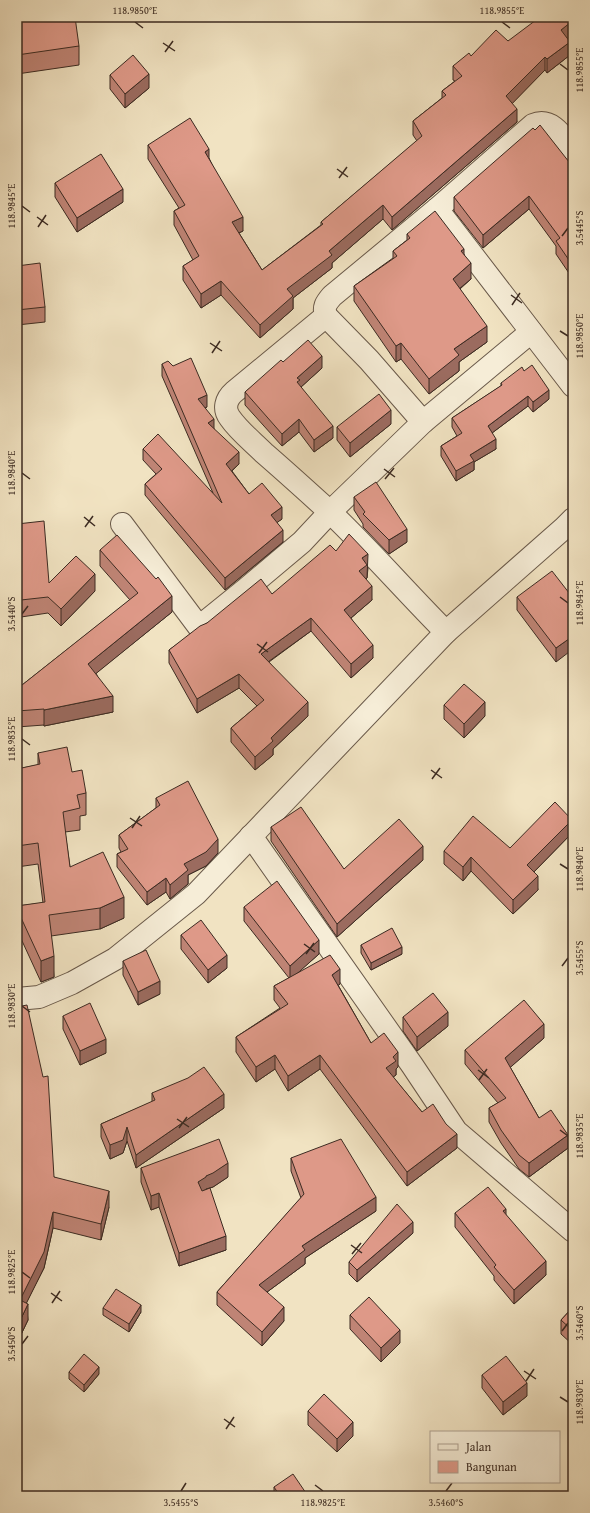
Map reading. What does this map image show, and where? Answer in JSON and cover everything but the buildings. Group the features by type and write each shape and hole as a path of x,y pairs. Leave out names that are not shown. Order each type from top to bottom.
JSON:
{"street":[{"path":"423,422 369,360 326,316 324,310 326,303 332,296 437,209 533,125 539,122 545,122 550,125 556,129 573,150"},
{"path":"437,209 573,386"},
{"path":"326,316 228,398 226,405 229,417 249,439 330,512 446,632"},
{"path":"122,524 199,627 302,542 330,512 423,422 531,332"},
{"path":"17,1000 39,997 72,983 115,959 196,894 446,632 570,530"},
{"path":"252,836 412,1065 456,1131 573,1232"}]}
